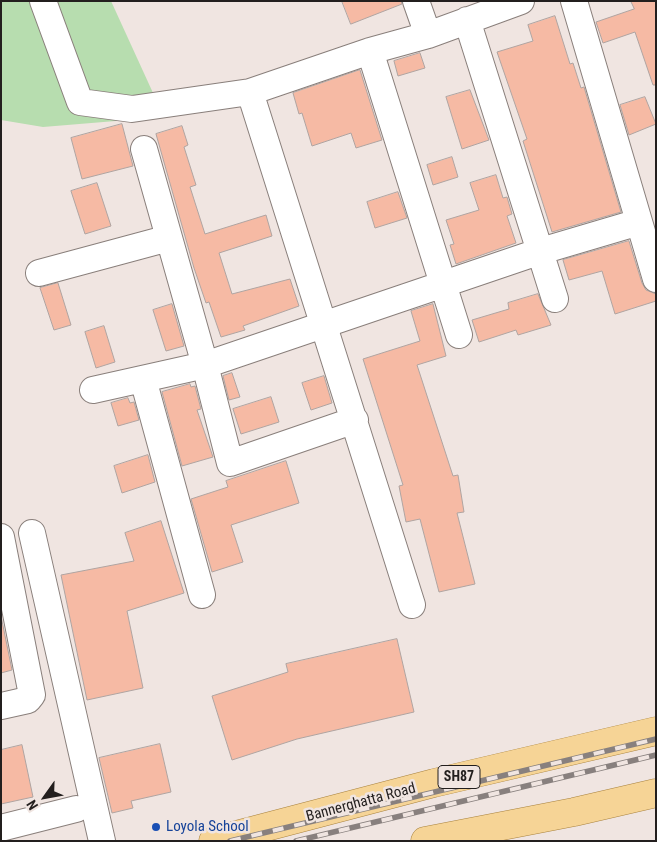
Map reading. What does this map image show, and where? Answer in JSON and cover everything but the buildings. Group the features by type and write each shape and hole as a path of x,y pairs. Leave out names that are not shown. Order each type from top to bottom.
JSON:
{"main road":[{"name":"Bannerghatta Road","path":"213,841 266,835 434,783 656,731"},
{"path":"424,841 574,812 656,793"}],"street":[{"path":"43,1 80,102 132,109 250,92 370,51 428,35 521,1"},
{"path":"416,1 428,35"},
{"path":"574,1 656,279"},
{"path":"467,20 555,299"},
{"path":"370,51 459,335"},
{"path":"250,92 326,325 412,605"},
{"path":"144,149 205,366 230,463 355,420"},
{"path":"93,390 205,366 444,284 639,222"},
{"path":"39,273 169,238"},
{"path":"143,379 202,595"},
{"path":"32,533 102,841"},
{"path":"1,538 32,695 28,700 1,706"},
{"path":"1,828 76,809"}],"green space":[{"path":"1,1 111,1 164,117 43,127 1,120"}],"railway":[{"path":"230,841 656,739"},
{"path":"296,841 656,755"}],"place":[{"name":"Loyola School","path":"156,827"}]}
